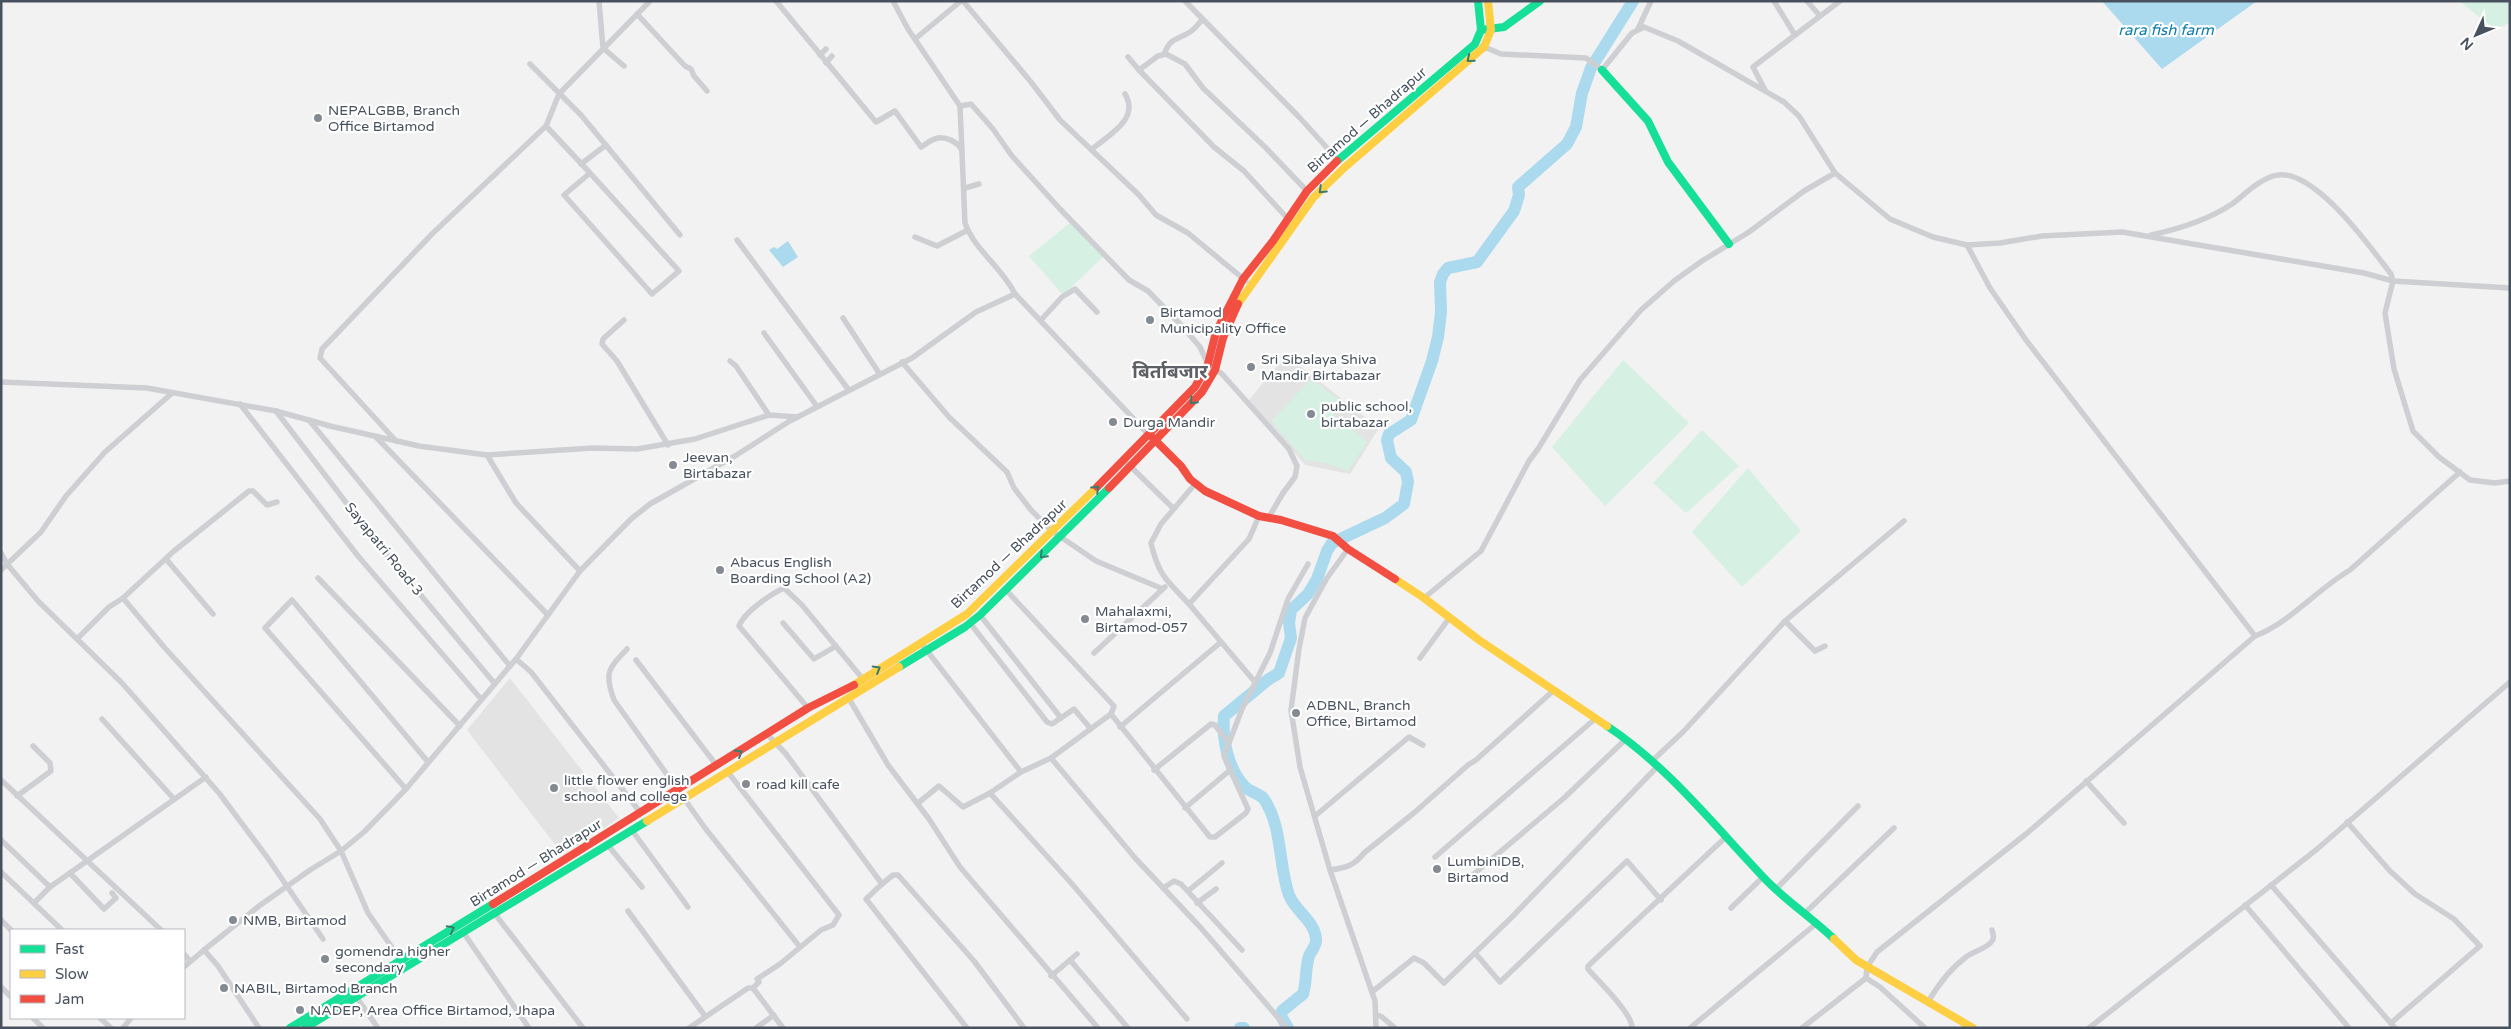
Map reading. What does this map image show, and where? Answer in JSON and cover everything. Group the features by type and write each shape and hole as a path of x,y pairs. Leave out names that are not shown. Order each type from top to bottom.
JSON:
{"main road":[{"name":"Birtamod — Bhadrapur","path":"305,1028 773,743 928,651 980,615 1060,537 1127,463 1149,434 1195,387 1208,364 1216,332 1228,305 1243,279 1307,191 1331,166 1475,44 1481,30 1478,1"},
{"name":"Birtamod — Bhadrapur","path":"290,1028 677,789 768,735 808,708 844,691 967,614 1052,531 1127,463 1156,441 1202,392 1215,370 1231,320 1250,285 1313,198 1338,173 1484,47 1491,30 1488,1"},
{"path":"1481,30 1504,27 1540,1"},
{"path":"1600,69 1648,121 1668,162 1729,244"},
{"path":"1331,166 1338,173"},
{"path":"1149,434 1195,484 1238,508 1259,516 1333,536 1348,549 1424,598 1553,691 1626,739 1655,764 1727,836 1763,877 1867,967 1973,1028"},
{"path":"584,848 588,856"}],"street":[{"path":"599,1 603,48 624,66"},
{"path":"396,441 320,358 322,349 433,233 546,126 559,94 650,1"},
{"path":"776,1 876,122 895,111 921,147 936,138 946,138 958,144 963,153"},
{"path":"893,1 915,39 960,106 965,223 971,239 998,268 1015,294 1149,434"},
{"path":"915,39 962,1 1031,82 1060,120 1139,194 1156,215 1188,233 1250,285"},
{"path":"1185,1 1338,160"},
{"path":"1475,44 1501,54 1586,58 1600,69 1638,28 1652,1"},
{"path":"1774,1 1795,35"},
{"path":"1807,1 1820,16"},
{"path":"1766,91 1753,67 1840,1"},
{"path":"638,14 685,66 691,69 694,76 707,91"},
{"path":"1164,54 1169,43 1177,36 1191,32 1202,20"},
{"path":"1638,28 1644,26 1678,41 1784,102 1799,116 1835,173 1890,220 1933,237 1967,245 2060,235 2122,232 2364,273 2393,281 2510,288"},
{"path":"820,55 826,49"},
{"path":"1138,70 1164,54 1185,64 1203,88 1267,149 1307,191"},
{"path":"826,63 832,56"},
{"path":"1128,57 1138,70 1214,147 1244,171 1294,225"},
{"path":"530,64 581,115 680,235"},
{"path":"1092,149 1128,116 1131,108 1125,94"},
{"path":"960,106 970,104 993,129 1012,156 1074,224 1129,280 1148,290 1200,347 1208,364 1266,422 1295,458 1297,466 1295,476 1283,492 1270,518"},
{"path":"546,126 590,173 679,271 652,294 564,195 590,173"},
{"path":"581,164 606,145"},
{"path":"1424,598 1480,550 1529,461 1580,380 1641,310 1659,293 1749,232 1804,191 1835,173"},
{"path":"2148,236 2183,228 2230,205 2271,176 2284,173 2298,177 2341,210 2391,274 2393,281 2385,313 2394,369 2413,431 2439,458 2470,480 2494,483 2510,481"},
{"path":"964,188 979,184"},
{"path":"915,237 937,246 968,230"},
{"path":"737,240 848,389"},
{"path":"1967,245 1990,288 2026,340 2256,636"},
{"path":"1041,320 1062,297 1075,288 1097,312"},
{"path":"185,966 287,886 341,851 364,832 406,789 516,659 580,571 631,519 650,504 735,456 816,406 912,358 976,312 1015,294"},
{"path":"843,318 880,373"},
{"path":"624,320 603,339 602,344 617,361 668,445"},
{"path":"764,333 816,406"},
{"path":"730,361 736,366 769,415"},
{"path":"902,362 949,417 1007,472 1014,488 1031,510 1052,531 1096,561 1163,589"},
{"path":"1,382 147,388 171,394 276,411 396,441 487,455 593,448 637,450 715,434 769,415 797,417"},
{"path":"1,570 40,532 66,496 105,452 171,394"},
{"path":"240,404 358,556 481,699"},
{"name":"Sayapatri Road-3","path":"276,411 374,539 495,684"},
{"path":"309,419 510,666"},
{"path":"376,437 548,615"},
{"path":"487,455 516,503 580,571"},
{"path":"1127,463 1173,508"},
{"path":"1802,1028 1866,978 1867,967 1877,952 2026,834 2256,636 2275,628 2330,581 2350,570 2460,472"},
{"path":"1195,484 1161,524 1151,543 1158,569 1169,584 1190,604 1256,682"},
{"path":"76,639 109,607 123,598 166,559 249,491 253,491 267,504 277,502"},
{"path":"1190,604 1249,539 1259,516"},
{"path":"1372,992 1414,958 1424,963 1444,983 1598,829 1683,732 1785,621 1904,521"},
{"path":"1348,549 1327,578 1305,618 1298,648 1291,710 1300,767 1330,870 1372,992 1377,1015 1376,1028"},
{"path":"1,553 7,564 38,601 132,694 206,777 242,822 323,939"},
{"path":"166,559 213,614"},
{"path":"1111,714 1154,770 1212,838 1246,813 1247,805 1229,771 1224,756 1228,742 1270,653 1288,599 1308,564"},
{"path":"318,578 460,726"},
{"path":"1094,653 1169,584"},
{"path":"808,708 739,626 740,622 761,602 784,588 802,604 862,678"},
{"path":"918,803 939,786 963,807 990,793 1021,772 1051,758 1111,714 1114,706 1006,590"},
{"path":"123,598 164,647 301,795 320,819 341,851 368,913 400,960"},
{"path":"406,789 265,628 292,600 428,762"},
{"path":"980,615 1061,718"},
{"path":"1420,658 1450,618"},
{"path":"1785,621 1815,651 1825,646"},
{"path":"970,622 1047,722 1052,724 1074,709 1091,729"},
{"path":"783,623 814,658 836,646"},
{"path":"921,642 1021,772"},
{"path":"1120,727 1222,642"},
{"path":"627,649 613,664 607,680 614,700 683,798 800,947"},
{"path":"516,659 531,672 640,812"},
{"path":"636,660 717,766"},
{"path":"2089,1028 2347,822 2510,682"},
{"path":"844,691 888,765 918,803 960,867 1051,976 1098,1028"},
{"path":"1330,870 1350,866 1357,861 1364,853 1416,812 1476,760 1553,691"},
{"path":"102,718 174,799"},
{"path":"1435,857 1596,718"},
{"path":"1154,770 1211,724 1215,725 1228,742"},
{"path":"768,735 773,743 786,754 882,884"},
{"path":"1314,816 1409,737 1423,745"},
{"path":"1468,879 1564,798 1626,739"},
{"path":"17,796 51,771 50,763 33,746"},
{"path":"1051,758 1162,888 1201,928 1287,1028"},
{"path":"689,1028 748,988 753,988 759,982 757,979 767,974 821,930 833,925 839,915 727,771"},
{"path":"1185,808 1229,771"},
{"path":"34,903 50,887 206,777"},
{"path":"1,780 160,929"},
{"path":"2086,781 2124,823"},
{"path":"990,793 1072,884 1186,1019"},
{"path":"1776,889 1858,806"},
{"path":"2270,885 2393,1025 2480,946 2454,919 2415,894 2390,871 2347,822"},
{"path":"1805,914 1894,828"},
{"path":"632,829 688,907"},
{"path":"1632,1028 1632,1023 1625,1012 1587,967 1661,900 1727,836"},
{"path":"1,840 50,887"},
{"path":"607,844 642,887"},
{"path":"1475,953 1500,982 1627,861 1661,900"},
{"path":"1188,891 1222,863"},
{"path":"1,872 61,929"},
{"path":"70,874 104,909 116,898 112,893"},
{"path":"967,1028 866,899 893,875 898,875 974,961 1024,1028"},
{"path":"1731,908 1763,877"},
{"path":"1162,888 1174,881 1181,884 1242,950"},
{"path":"1198,903 1216,889"},
{"path":"2245,905 2349,1028"},
{"path":"628,911 705,1016"},
{"path":"495,914 583,1028"},
{"path":"1,920 11,929"},
{"path":"1690,1028 1817,923"},
{"path":"1928,1002 1937,987 1959,963 1976,950 1991,943 1994,938 1992,930"},
{"path":"463,932 529,1028"},
{"path":"204,950 218,966 259,1028"},
{"path":"1051,976 1077,954"},
{"path":"185,955 190,961"},
{"path":"1070,960 1128,1028"},
{"path":"1866,978 1898,1002 1925,1028"},
{"path":"1,987 10,996"},
{"path":"753,988 782,1028"},
{"path":"351,990 378,1028"},
{"path":"1377,1015 1395,1028"},
{"path":"756,1028 774,1016"},
{"path":"34,1019 43,1028"},
{"path":"101,1019 111,1028"}],"shaded area":[{"name":"public school, birtabazar","path":"1286,355 1379,428 1350,474 1305,465 1249,400"},
{"name":"little flower english school and college","path":"510,678 619,818 563,855 467,730"}],"green space":[{"path":"2459,1 2510,1 2510,22 2496,30"},
{"path":"1071,222 1104,256 1063,295 1029,256"},
{"path":"1623,360 1689,423 1605,506 1552,447"},
{"path":"1311,379 1341,401 1331,412 1367,442 1348,471 1326,463 1305,460 1271,421"},
{"path":"1702,430 1739,466 1686,513 1653,483"},
{"path":"1748,468 1801,531 1742,587 1692,532"}],"water":[{"name":"rara fish farm","path":"2102,1 2257,1 2162,69"},
{"path":"788,241 798,257 783,267 769,250 774,247 777,249"}],"waterway":[{"path":"1288,1028 1281,1016 1282,1011 1303,994 1309,956 1316,941 1315,933 1309,921 1289,895 1277,834 1270,810 1262,797 1249,790 1239,780 1230,763 1225,744 1224,716 1279,673 1291,638 1289,623 1291,610 1308,594 1317,579 1327,551 1332,543 1385,518 1404,504 1408,482 1406,472 1391,458 1387,440 1389,434 1411,420 1432,361 1438,337 1441,312 1440,282 1443,274 1448,268 1477,262 1514,211 1519,195 1518,187 1567,144 1576,127 1582,93 1591,68 1633,1"}],"traffic: fast":[{"path":"1337,161 1475,44 1481,30 1478,1"},
{"path":"1481,30 1504,27 1540,1"},
{"path":"1602,70 1648,121 1668,162 1729,244"},
{"path":"899,667 965,627 980,615 1109,488"},
{"path":"1607,726 1651,760 1692,800 1768,882 1834,939"},
{"path":"305,1028 647,821"},
{"path":"290,1028 493,904"}],"traffic: slow":[{"path":"1238,304 1313,198 1344,168 1484,47 1491,30 1488,1"},
{"path":"854,685 967,614 1097,487"},
{"path":"1395,579 1424,598 1479,640 1607,726"},
{"path":"647,821 899,667"},
{"path":"1834,939 1856,960 1973,1028"}],"traffic: jam":[{"path":"1097,487 1195,387 1208,364 1216,332 1243,279 1273,241 1307,191 1337,161"},
{"path":"1109,488 1202,392 1215,370 1223,338 1238,304"},
{"path":"1153,438 1181,466 1190,479 1205,491 1259,516 1281,520 1333,536 1348,549 1395,579"},
{"path":"493,904 808,708 854,685"}],"place":[{"name":"NEPALGBB, Branch Office Birtamod","path":"318,118"},
{"name":"Birtamod Municipality Office","path":"1150,320"},
{"name":"Sri Sibalaya Shiva Mandir Birtabazar","path":"1251,367"},
{"name":"public school, birtabazar","path":"1311,414"},
{"name":"Durga Mandir","path":"1113,422"},
{"name":"Jeevan, Birtabazar","path":"673,465"},
{"name":"Abacus English Boarding School (A2)","path":"720,570"},
{"name":"Mahalaxmi, Birtamod-057","path":"1085,619"},
{"name":"ADBNL, Branch Office, Birtamod","path":"1296,713"},
{"name":"road kill cafe","path":"746,784"},
{"name":"little flower english school and college","path":"554,788"},
{"name":"LumbiniDB, Birtamod","path":"1437,869"},
{"name":"NMB, Birtamod","path":"233,920"},
{"name":"gomendra higher secondary","path":"325,959"},
{"name":"NABIL, Birtamod Branch","path":"224,988"},
{"name":"NADEP, Area Office Birtamod, Jhapa","path":"300,1010"}],"district":[{"name":"बिर्ताबजार","path":"1170,372"}]}
